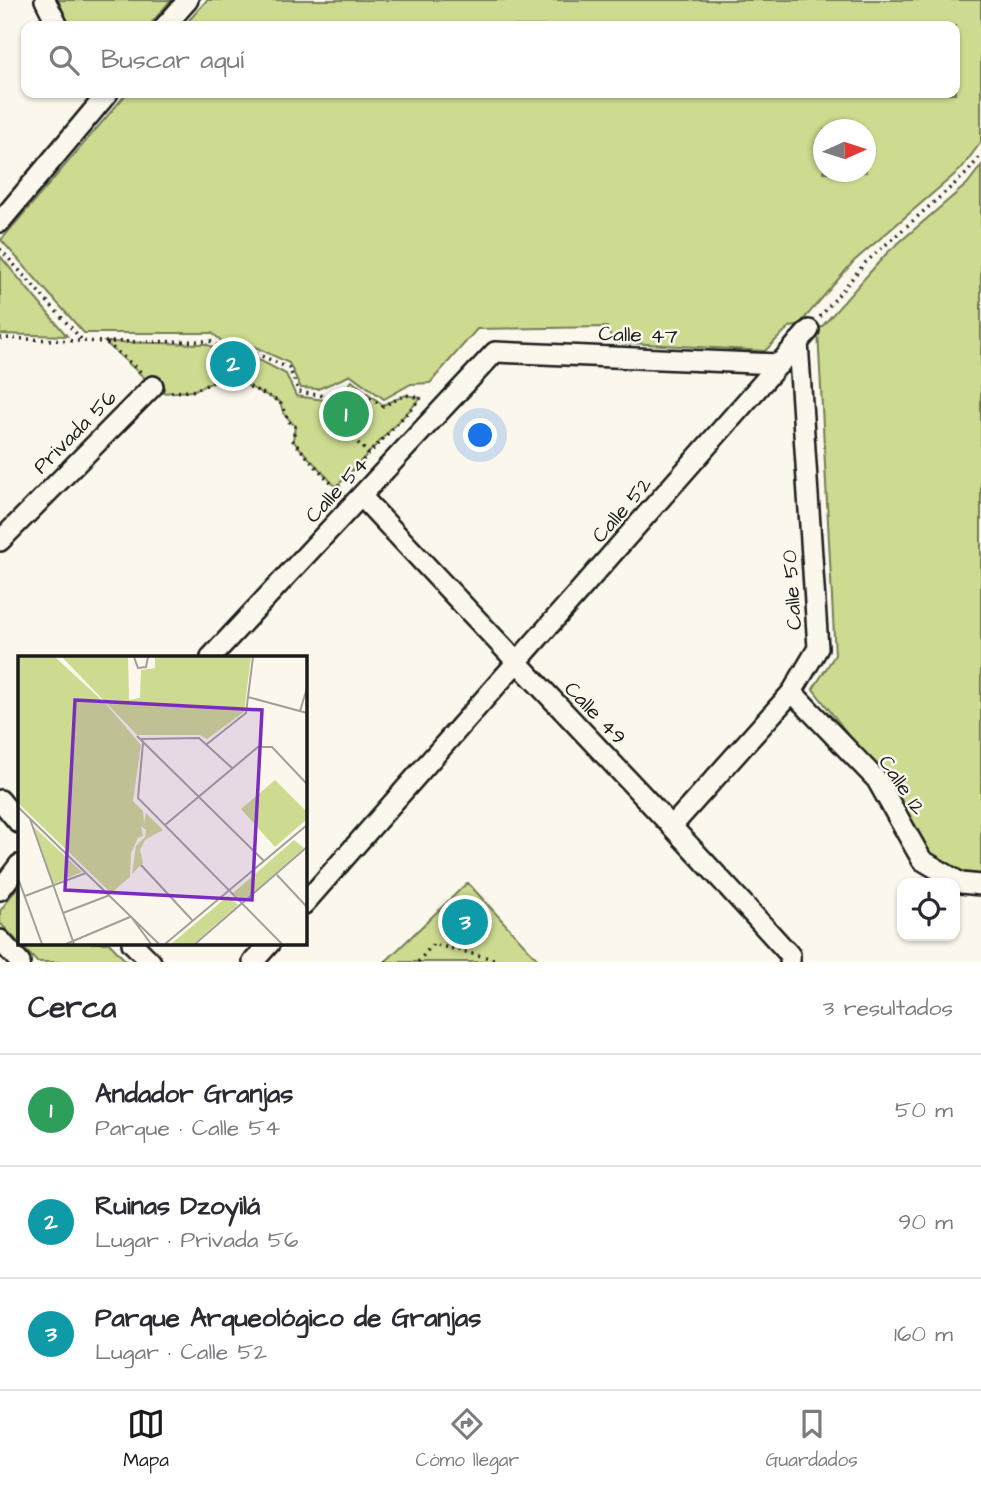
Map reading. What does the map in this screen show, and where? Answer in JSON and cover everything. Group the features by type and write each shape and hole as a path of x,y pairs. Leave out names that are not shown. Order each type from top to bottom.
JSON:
{"street":[{"path":"46,0 56,21"},
{"path":"170,21 188,0"},
{"path":"0,222 97,98"},
{"name":"Calle 52","path":"306,902 804,336"},
{"name":"Calle 50","path":"673,825 792,692 818,648 804,336"},
{"name":"Calle 47","path":"495,352 779,364"},
{"name":"Calle 54","path":"212,656 495,352"},
{"name":"Privada 56","path":"0,541 153,386"},
{"name":"Calle 49","path":"362,497 517,664 673,825 790,955 790,962"},
{"name":"Calle 12","path":"792,692 877,780 922,860 961,883 981,885"},
{"path":"0,800 18,822"},
{"path":"0,890 18,866"},
{"path":"0,940 20,962"},
{"path":"133,944 151,962"},
{"path":"253,962 269,944"}],"path":[{"path":"804,336 865,263 967,173 981,155"},
{"path":"0,249 83,342"},
{"path":"0,338 83,342 210,341 227,351 248,349 289,368 299,392 332,397 350,386 383,405 406,395 421,398 336,489 293,440 295,426 289,422 277,400 228,376 192,391 161,393 132,363 105,342"},
{"path":"348,433 369,454"},
{"path":"418,962 433,944 506,962"}],"green space":[{"path":"58,0 171,0 153,21 68,21"},
{"path":"207,0 981,0 981,142 961,169 854,261 798,326 789,327 765,351 613,342 607,327 477,329 430,383 411,384 384,399 351,375 318,389 301,388 289,363 249,344 229,347 212,333 84,333 1,240 123,98 960,98 960,21 188,21"},
{"path":"981,166 981,874 964,872 929,857 882,778 813,689 835,655 818,331 887,253 967,184"},
{"path":"0,256 67,336 0,334"},
{"path":"105,342 206,344 227,355 248,354 286,374 296,396 331,401 352,381 383,405 406,395 421,398 336,487 293,441 295,426 284,414 280,402 228,376 192,391 161,393"},
{"path":"467,883 540,962 385,962"},
{"path":"18,886 18,942 0,923 0,911"},
{"path":"20,944 110,944 127,962 37,962"}],"place":[{"name":"Ruinas Dzoyilá","path":"233,364"},
{"name":"Andador Granjas","path":"346,414"},
{"name":"Parque Arqueológico de Granjas","path":"465,922"}]}
